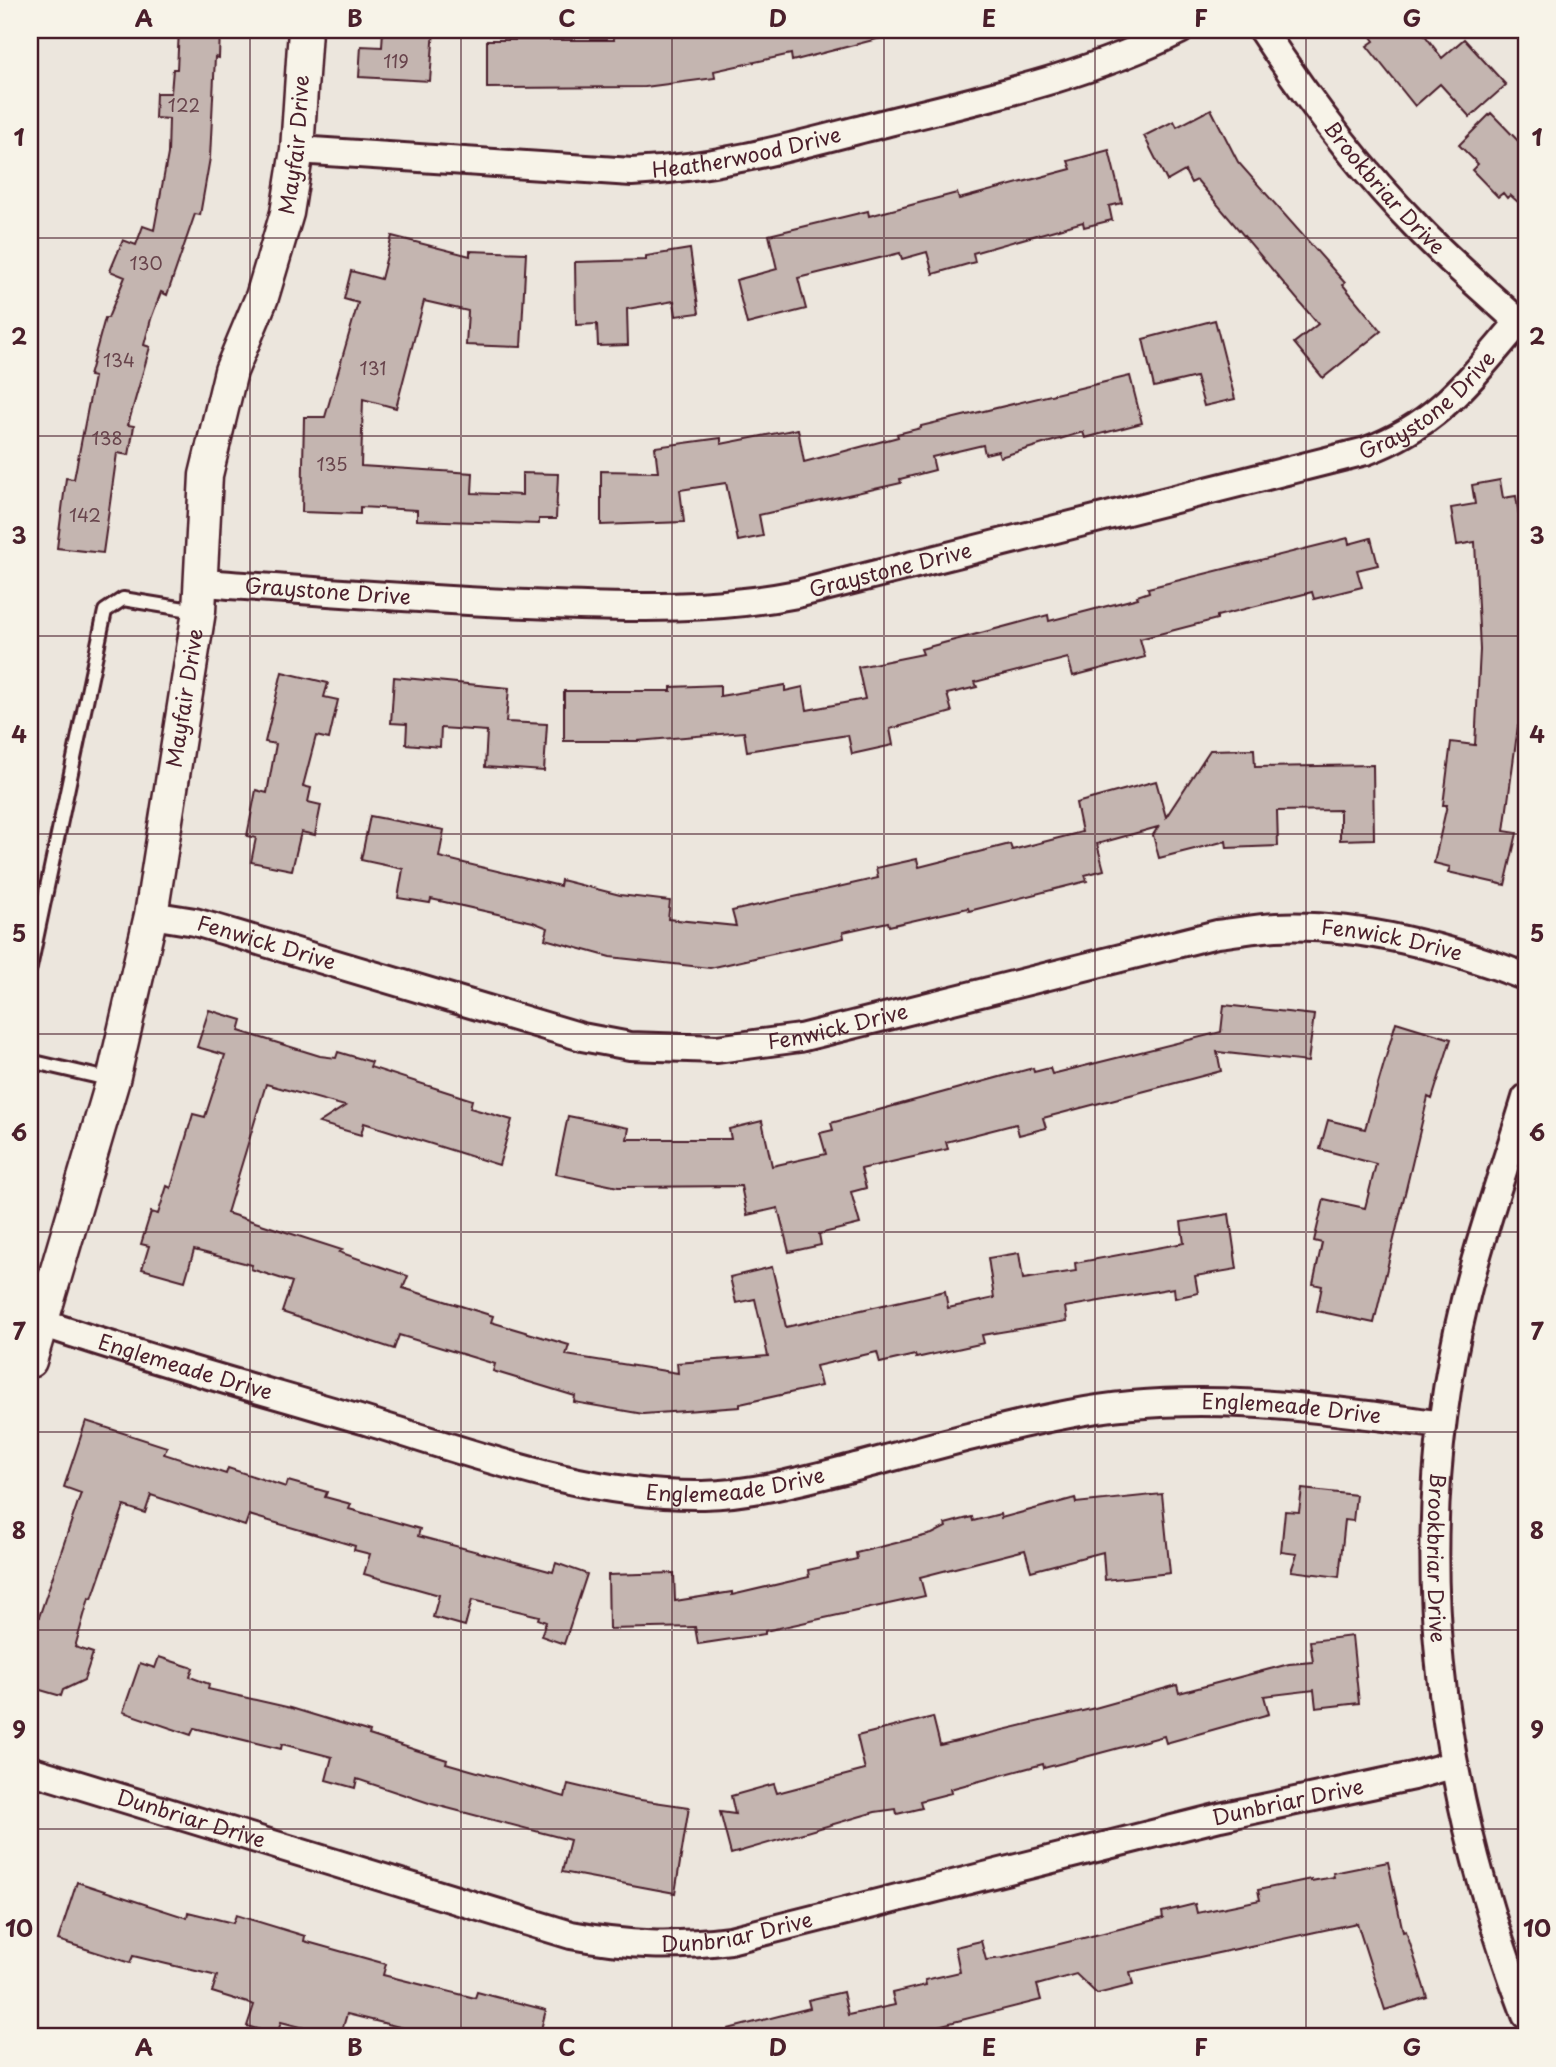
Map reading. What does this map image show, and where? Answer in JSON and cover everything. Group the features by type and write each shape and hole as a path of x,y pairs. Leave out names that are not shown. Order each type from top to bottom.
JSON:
{"street":[{"name":"Mayfair Drive","path":"30,1361 113,1080 151,915 200,597 202,519 214,433 231,370 262,297 287,213 297,150 305,30"},
{"name":"Heatherwood Drive","path":"297,150 632,172 670,170 745,159 1044,83 1109,61 1180,30"},
{"name":"Brookbriar Drive","path":"1262,30 1300,88 1368,174 1418,228 1522,325"},
{"name":"Graystone Drive","path":"200,597 655,609 715,607 770,600 1384,444 1419,427 1442,409 1522,325"},
{"name":"Fenwick Drive","path":"151,915 195,922 582,1037 668,1048 717,1049 800,1038 1217,934 1278,927 1348,930 1457,954 1526,977"},
{"name":"Brookbriar Drive","path":"1526,1098 1465,1299 1442,1425 1433,1571 1440,1693 1452,1765 1473,1857 1526,2015"},
{"name":"Englemeade Drive","path":"41,1322 491,1459 593,1486 646,1493 705,1495 752,1489 809,1478 1033,1421 1152,1402 1260,1402 1442,1425"},
{"name":"Dunbriar Drive","path":"30,1770 571,1935 625,1945 679,1946 730,1940 1220,1817 1413,1776 1452,1765"}],"lane":[{"path":"30,968 104,611 123,599 200,597"},
{"path":"30,1061 113,1080"}],"building":[{"path":"179,30 220,30 219,58 215,57 210,158 200,215 195,214 167,295 161,292 151,319 144,345 150,347 128,425 134,426 129,455 117,453 103,553 57,548 66,478 74,479 94,377 89,376 105,318 108,318 125,277 110,271 123,240 136,245 143,226 154,230 168,154 169,119 155,118 156,93 171,93 173,69 177,69"},
{"path":"383,30 434,30 430,81 359,77 361,46 382,47"},
{"path":"637,30 880,30 881,38 792,61 791,54 714,71 715,78 645,87 487,88 487,40 614,40 613,33"},
{"path":"1366,30 1421,30 1442,58 1464,39 1506,85 1470,117 1440,84 1415,106 1367,46 1374,41"},
{"path":"1211,109 1238,162 1345,283 1343,285 1381,331 1323,378 1294,343 1318,324 1197,180 1191,183 1185,171 1167,181 1144,136 1174,121 1177,127"},
{"path":"1491,113 1526,149 1526,209 1510,195 1507,198 1503,193 1498,197 1472,170 1478,164 1459,145"},
{"path":"1109,150 1122,203 1109,206 1112,220 1084,227 1083,222 973,253 975,262 933,274 927,252 902,259 900,253 798,278 806,309 747,324 736,280 777,269 769,235 868,211 869,216 957,193 959,199 1071,169 1068,161"},
{"path":"392,236 470,256 470,251 526,253 521,347 466,345 468,311 424,301 396,408 363,399 361,466 473,473 472,493 522,495 522,473 558,474 556,519 539,519 539,524 417,520 417,510 360,507 360,514 302,512 304,417 325,417 358,303 344,299 351,271 381,279"},
{"path":"690,249 699,313 676,316 674,301 627,309 628,345 598,346 597,324 576,325 575,262 646,260 646,256"},
{"path":"1215,320 1235,399 1204,406 1196,377 1154,387 1143,339"},
{"path":"1130,376 1142,423 1085,438 1083,432 1000,457 998,451 985,454 983,445 932,457 935,470 900,479 901,483 759,515 763,536 738,541 726,483 680,490 684,522 601,525 601,471 658,472 655,447 721,438 721,444 798,429 804,462 898,437 897,434 921,426"},
{"path":"1500,480 1503,498 1516,496 1523,541 1526,590 1526,709 1522,709 1521,726 1518,726 1504,831 1517,833 1505,885 1448,872 1450,867 1434,863 1447,805 1443,805 1451,742 1475,745 1480,650 1475,542 1457,545 1451,508 1475,504 1472,485"},
{"path":"1348,538 1349,544 1371,538 1378,565 1357,570 1362,587 1314,599 1312,592 1140,639 1145,657 1073,676 1068,658 975,682 977,687 947,694 952,712 890,729 893,745 852,754 848,735 747,751 744,732 637,741 564,741 564,691 671,691 671,687 720,685 720,696 785,685 785,691 803,687 807,710 865,699 858,667 923,654 921,649 1048,615 1049,621 1138,598 1137,596 1149,592 1148,588"},
{"path":"282,672 328,683 324,697 338,700 329,739 316,736 303,786 311,788 308,802 321,805 315,835 301,832 292,870 251,862 256,838 247,836 256,790 267,793 276,744 265,742"},
{"path":"394,677 509,688 506,722 547,724 544,771 485,767 487,731 441,728 440,747 406,744 407,724 391,723"},
{"path":"1254,749 1255,767 1373,765 1374,839 1340,840 1340,810 1277,811 1278,846 1227,848 1226,841 1159,858 1153,835 1158,827 1097,844 1104,870 1085,875 1087,881 969,911 968,908 889,926 888,922 843,932 844,938 710,968 610,957 545,939 548,928 533,922 431,899 430,903 398,898 403,869 361,860 370,816 444,830 439,857 560,886 561,880 620,895 670,901 668,919 736,926 732,911 878,878 876,868 917,859 919,867 1010,844 1012,850 1082,832 1076,803 1156,781 1166,817 1210,750"},
{"path":"1224,1005 1314,1015 1308,1062 1217,1052 1221,1071 1043,1118 1046,1128 1019,1135 1016,1124 946,1142 948,1149 861,1169 866,1188 851,1192 860,1224 819,1234 821,1245 789,1252 778,1208 747,1215 741,1186 618,1187 556,1174 568,1116 629,1128 627,1139 731,1139 729,1129 762,1121 772,1166 826,1154 820,1133 833,1130 831,1123 1033,1068 1034,1072 1050,1068 1052,1074 1221,1032"},
{"path":"209,1010 242,1020 239,1031 320,1056 336,1058 338,1052 372,1062 370,1067 472,1100 470,1108 512,1120 499,1165 364,1123 361,1135 319,1123 345,1106 266,1084 227,1213 342,1250 339,1252 408,1276 403,1288 493,1316 491,1322 569,1345 566,1355 678,1373 677,1363 768,1356 755,1299 736,1303 730,1277 772,1267 786,1327 945,1291 948,1308 994,1298 988,1258 1019,1253 1023,1279 1076,1271 1075,1263 1184,1243 1181,1222 1229,1214 1237,1269 1195,1276 1198,1293 1175,1298 1174,1288 1065,1307 1067,1321 982,1335 984,1343 880,1363 877,1352 816,1366 821,1386 740,1404 740,1407 643,1414 574,1402 575,1396 493,1371 495,1364 399,1335 394,1349 282,1312 292,1282 251,1269 252,1265 194,1250 185,1281 142,1269 149,1246 141,1244 151,1212 158,1214 167,1186 171,1188 193,1114 205,1117 225,1055 197,1047"},
{"path":"1396,1022 1451,1039 1432,1099 1428,1097 1374,1323 1317,1311 1322,1286 1313,1284 1322,1243 1314,1241 1324,1199 1365,1208 1376,1164 1320,1149 1328,1120 1365,1129"},
{"path":"86,1421 167,1447 164,1454 226,1474 228,1468 286,1487 288,1481 327,1492 325,1497 351,1504 349,1509 420,1529 418,1536 553,1572 556,1563 587,1574 564,1644 541,1636 546,1622 538,1619 539,1616 472,1600 465,1626 433,1617 439,1595 364,1574 370,1554 354,1550 355,1546 249,1515 245,1526 151,1495 145,1513 124,1506 92,1599 89,1598 75,1647 93,1653 84,1680 63,1690 61,1696 30,1687 30,1615 39,1617 81,1493 64,1487"},
{"path":"1302,1489 1356,1495 1353,1521 1345,1520 1339,1577 1291,1571 1297,1554 1281,1552 1285,1511 1299,1512"},
{"path":"1162,1494 1170,1573 1105,1580 1103,1552 1031,1571 1025,1550 920,1577 925,1596 765,1631 765,1634 698,1644 695,1627 609,1629 608,1575 674,1573 675,1601 732,1592 732,1595 809,1577 808,1570 857,1559 856,1553 932,1534 946,1527 945,1524 972,1517 973,1521 1000,1514 1001,1518 1075,1498 1076,1503"},
{"path":"1352,1636 1359,1703 1316,1708 1314,1690 1264,1696 1269,1714 1166,1743 1164,1736 1044,1768 1043,1764 950,1789 951,1793 920,1801 922,1808 897,1814 896,1809 875,1812 731,1854 720,1812 735,1814 731,1796 774,1784 777,1793 865,1770 857,1736 933,1717 940,1745 1095,1708 1177,1685 1179,1693 1289,1664 1313,1662 1310,1641"},
{"path":"159,1657 193,1668 190,1677 209,1684 208,1689 291,1708 370,1732 369,1735 447,1760 446,1763 565,1797 568,1784 627,1798 689,1807 675,1893 562,1872 570,1840 432,1804 357,1779 355,1788 326,1780 332,1757 282,1744 281,1749 194,1728 191,1735 123,1712 140,1663 155,1668"},
{"path":"1388,1862 1403,1932 1406,1931 1427,1997 1385,2010 1357,1923 1130,1972 1133,1985 1097,1994 1076,1974 1037,1985 1041,2000 894,2037 729,2037 728,2029 810,2008 808,2000 843,1992 848,2015 895,2005 892,1993 926,1985 925,1980 960,1972 955,1947 981,1941 986,1960 1004,1958 1163,1918 1162,1912 1195,1904 1197,1913 1260,1900 1258,1890 1334,1877 1333,1873"},
{"path":"77,1882 187,1918 188,1912 233,1923 236,1915 305,1936 304,1941 386,1964 383,1975 475,1998 477,1992 546,2010 539,2037 440,2037 347,2014 340,2037 281,2022 277,2035 247,2026 254,2005 212,1992 217,1976 133,1956 130,1963 58,1940"}]}
